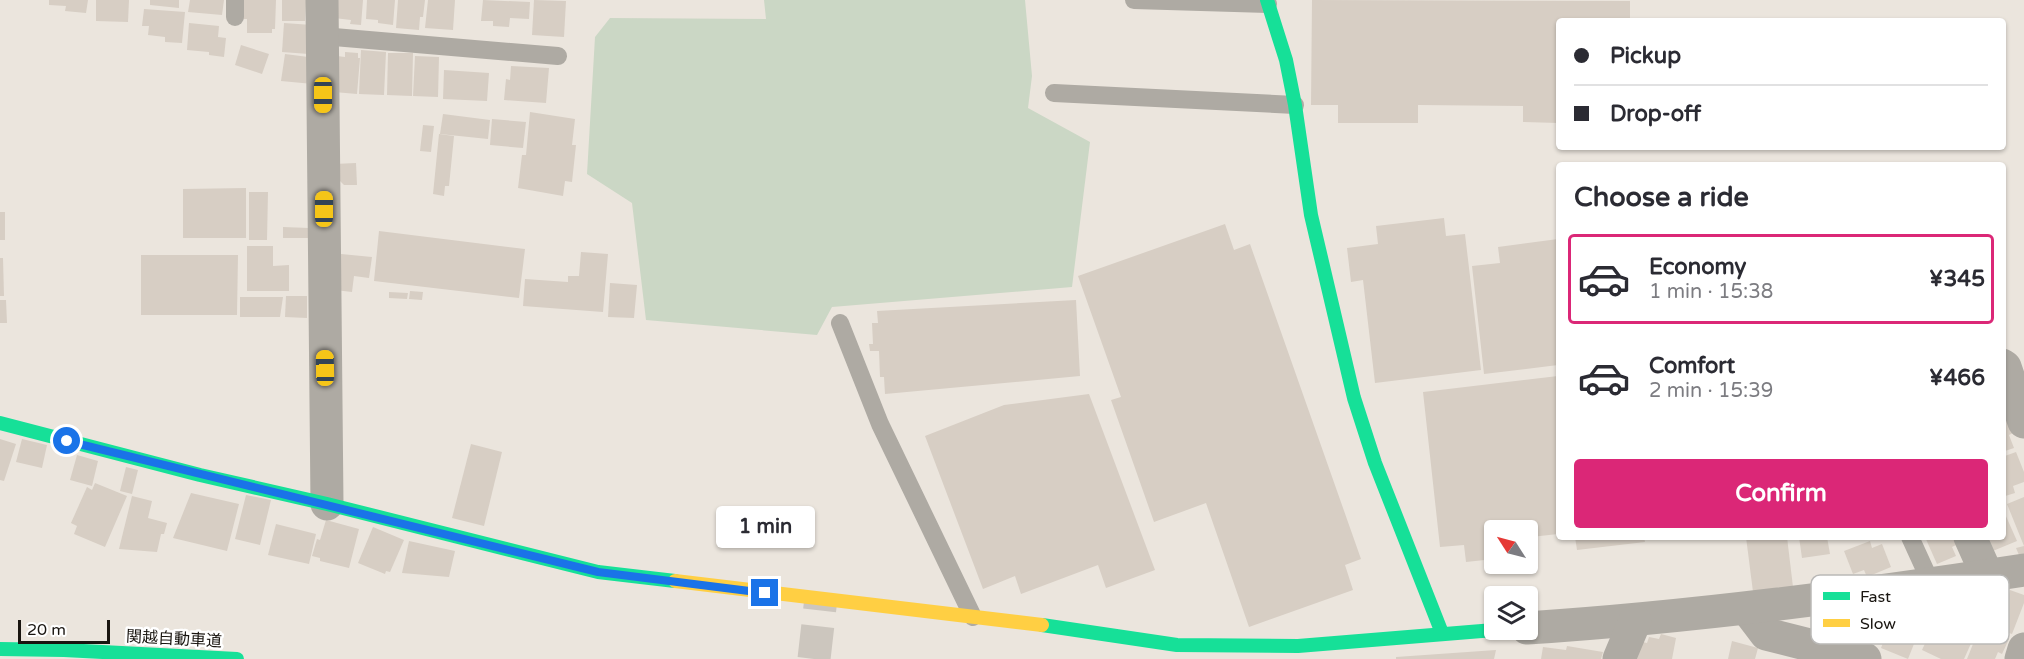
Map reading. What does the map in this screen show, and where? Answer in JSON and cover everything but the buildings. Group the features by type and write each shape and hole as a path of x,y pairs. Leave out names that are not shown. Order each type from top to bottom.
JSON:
{"main road":[{"path":"1268,2 1281,42 1295,105 1311,215 1354,398 1375,463 1442,633"},
{"path":"0,423 200,475 327,504 598,572 1064,628 1177,645 1298,646 1484,631"},
{"name":"関越自動車道","path":"0,649 237,659"}],"street":[{"path":"322,0 327,504"},
{"path":"2006,370 2024,422"},
{"path":"1971,540 1987,575 2024,570"},
{"path":"1538,627 1635,621 1811,600"},
{"path":"1747,609 1766,634 1865,659"},
{"path":"1619,659 1635,621"},
{"path":"2021,659 2024,650"}],"lane":[{"path":"1134,0 1268,2"},
{"path":"322,36 558,56"},
{"path":"1054,93 1295,105"},
{"path":"840,323 880,424 973,617"},
{"path":"1911,540 1927,575"}],"green space":[{"path":"764,0 1025,0 1032,76 1028,108 1090,142 1072,287 832,307 817,335 646,320 632,203 587,174 595,37 610,18 766,19"}],"tunnel":[{"path":"814,659 821,598"}],"traffic: fast":[{"path":"1267,0 1286,60 1311,215 1354,398 1375,463 1442,633"},
{"path":"0,423 200,475 327,504 598,572 675,581"},
{"path":"1042,625 1177,645 1298,646 1484,631"},
{"path":"0,649 237,659"}],"traffic: slow":[{"path":"675,581 1042,625"}],"route":[{"path":"67,441 598,572 765,593"}]}
